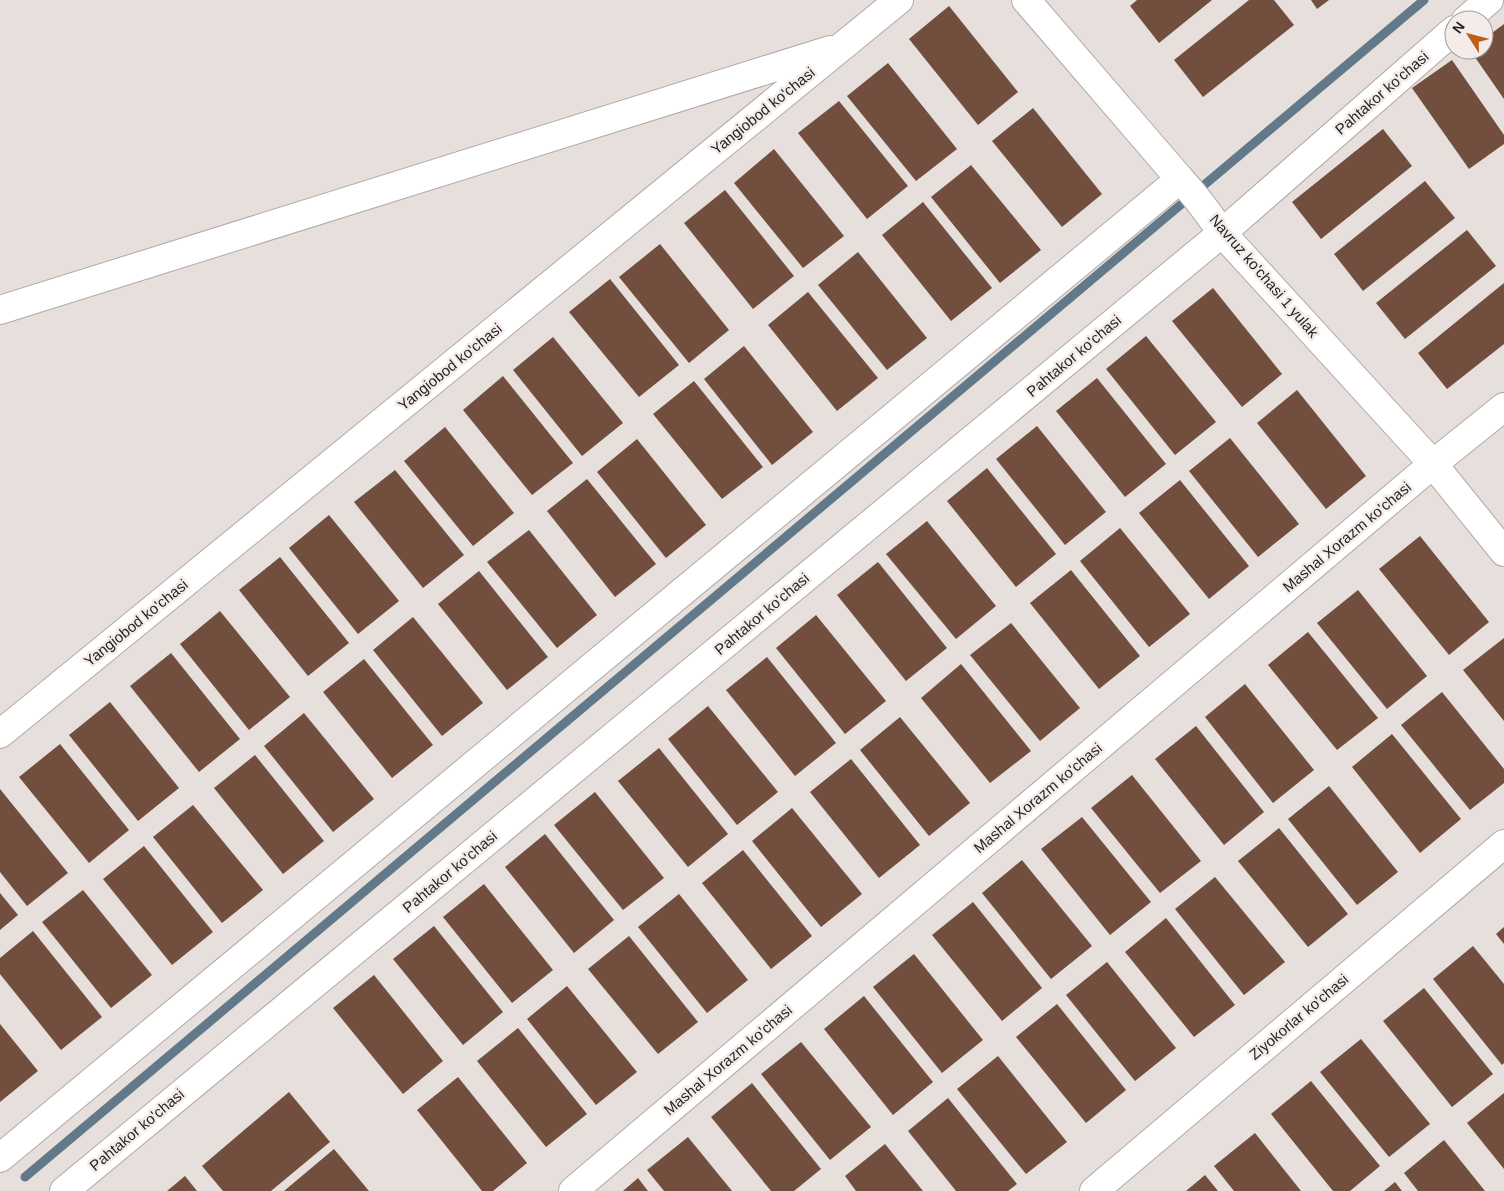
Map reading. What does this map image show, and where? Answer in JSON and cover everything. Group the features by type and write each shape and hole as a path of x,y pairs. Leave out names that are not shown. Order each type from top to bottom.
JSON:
{"street":[{"name":"Yangiobod ko'chasi","path":"0,734 900,0"},
{"name":"Navruz ko'chasi 1 yulak","path":"1026,0 1192,193 1222,233 1433,464 1504,552"},
{"path":"1478,10 1489,0"},
{"name":"Pahtakor ko'chasi","path":"64,1191 1222,233 1444,39"},
{"path":"0,310 843,46"},
{"path":"0,1158 1192,193"},
{"name":"Mashal Xorazm ko'chasi","path":"573,1191 1433,464 1504,407"},
{"name":"Ziyokorlar ko'chasi","path":"1094,1191 1504,844"}],"building":[{"path":"1137,0 1212,0 1159,43 1130,6"},
{"path":"1249,0 1274,0 1294,25 1203,97 1174,60"},
{"path":"1311,0 1329,0 1317,9"},
{"path":"949,6 1018,92 978,125 909,39"},
{"path":"1504,24 1504,99 1477,60 1494,60 1494,32"},
{"path":"1452,60 1504,135 1504,144 1469,169 1412,88"},
{"path":"888,63 957,149 916,181 847,96"},
{"path":"839,101 908,186 867,219 798,133"},
{"path":"1033,108 1102,194 1062,227 992,141"},
{"path":"1383,129 1412,166 1321,239 1292,202"},
{"path":"774,149 844,236 803,268 734,183"},
{"path":"971,165 1041,250 1000,283 931,197"},
{"path":"1425,181 1455,218 1363,291 1334,254"},
{"path":"725,190 794,276 753,309 684,223"},
{"path":"923,202 992,288 951,321 882,235"},
{"path":"1467,230 1496,266 1405,339 1376,303"},
{"path":"660,244 729,330 689,363 619,277"},
{"path":"858,252 927,338 887,370 818,285"},
{"path":"610,279 679,365 639,397 569,312"},
{"path":"1504,283 1504,344 1447,389 1418,353"},
{"path":"1213,288 1282,374 1242,407 1172,321"},
{"path":"808,292 878,378 837,411 768,325"},
{"path":"1146,336 1216,422 1175,455 1106,369"},
{"path":"553,337 623,423 582,456 513,370"},
{"path":"744,346 813,432 772,465 704,379"},
{"path":"503,376 573,463 532,495 463,410"},
{"path":"1097,378 1166,464 1125,497 1056,411"},
{"path":"694,381 763,467 722,499 653,414"},
{"path":"1297,390 1366,476 1326,509 1257,423"},
{"path":"1037,426 1106,512 1065,545 996,459"},
{"path":"445,427 514,513 473,546 404,461"},
{"path":"1230,438 1299,524 1258,557 1189,471"},
{"path":"637,439 706,525 666,558 597,472"},
{"path":"987,468 1056,554 1016,587 947,501"},
{"path":"395,470 464,555 423,588 354,502"},
{"path":"587,479 656,564 615,597 547,511"},
{"path":"1180,480 1249,566 1209,599 1139,513"},
{"path":"329,515 399,601 358,634 289,548"},
{"path":"927,521 996,606 956,639 886,554"},
{"path":"1120,528 1190,614 1149,647 1080,561"},
{"path":"529,530 597,615 557,648 487,562"},
{"path":"1420,536 1489,622 1449,655 1379,569"},
{"path":"280,557 349,643 308,676 239,590"},
{"path":"878,562 947,648 906,681 837,595"},
{"path":"1071,570 1140,656 1099,689 1030,603"},
{"path":"479,571 548,657 507,690 438,604"},
{"path":"1358,590 1427,676 1387,709 1317,623"},
{"path":"220,611 290,697 249,730 180,644"},
{"path":"816,615 886,701 845,734 776,648"},
{"path":"413,617 483,703 442,736 373,650"},
{"path":"1011,623 1080,708 1040,741 970,655"},
{"path":"1308,632 1378,718 1337,750 1268,665"},
{"path":"1504,638 1504,721 1463,670"},
{"path":"171,653 240,739 199,772 130,686"},
{"path":"767,657 836,743 795,776 726,690"},
{"path":"364,659 433,745 392,778 323,692"},
{"path":"961,664 1031,751 990,783 921,698"},
{"path":"1245,684 1314,770 1273,803 1205,717"},
{"path":"1442,692 1504,769 1504,783 1470,810 1401,725"},
{"path":"110,702 179,788 138,821 69,735"},
{"path":"708,706 778,792 737,825 668,739"},
{"path":"304,713 374,799 333,832 264,746"},
{"path":"900,717 970,803 929,836 860,750"},
{"path":"1196,726 1264,812 1224,845 1155,759"},
{"path":"1392,734 1461,819 1420,853 1352,767"},
{"path":"60,744 129,830 89,863 19,777"},
{"path":"659,748 728,834 688,867 618,781"},
{"path":"255,755 324,841 283,874 214,788"},
{"path":"851,759 920,845 879,878 810,792"},
{"path":"1132,775 1201,861 1160,893 1091,808"},
{"path":"1329,786 1398,872 1357,905 1288,819"},
{"path":"0,789 68,873 27,906 0,872"},
{"path":"595,792 664,878 623,910 554,825"},
{"path":"193,805 263,890 222,923 153,837"},
{"path":"792,808 862,894 821,927 752,841"},
{"path":"1082,817 1151,902 1110,935 1041,849"},
{"path":"1279,828 1348,914 1308,947 1238,861"},
{"path":"545,834 614,920 574,953 505,867"},
{"path":"144,846 213,932 172,965 103,879"},
{"path":"743,850 812,936 771,969 702,883"},
{"path":"1022,860 1092,946 1051,979 982,893"},
{"path":"1215,877 1285,962 1244,995 1175,909"},
{"path":"484,884 553,970 512,1003 443,917"},
{"path":"83,890 152,975 111,1008 42,922"},
{"path":"0,893 18,915 0,930"},
{"path":"679,894 748,980 707,1013 638,927"},
{"path":"973,902 1042,988 1002,1021 932,935"},
{"path":"1166,918 1235,1005 1194,1037 1125,952"},
{"path":"434,926 503,1012 463,1045 393,959"},
{"path":"1504,927 1504,944 1496,934"},
{"path":"33,931 102,1017 61,1050 0,974 0,958"},
{"path":"629,936 698,1022 658,1054 588,969"},
{"path":"1473,946 1504,984 1504,1063 1502,1065 1433,979"},
{"path":"914,954 983,1040 942,1073 873,987"},
{"path":"1107,962 1176,1048 1135,1081 1066,995"},
{"path":"374,975 443,1061 403,1094 333,1008"},
{"path":"567,986 637,1072 596,1105 527,1019"},
{"path":"1424,988 1493,1074 1452,1107 1383,1021"},
{"path":"864,996 933,1082 893,1115 824,1029"},
{"path":"1057,1004 1126,1090 1086,1123 1016,1037"},
{"path":"0,1024 38,1071 0,1102"},
{"path":"518,1028 587,1114 546,1147 477,1061"},
{"path":"1361,1039 1430,1124 1389,1157 1320,1072"},
{"path":"801,1042 871,1127 830,1160 761,1074"},
{"path":"998,1056 1067,1142 1026,1174 957,1089"},
{"path":"458,1077 527,1163 493,1191 482,1191 417,1110"},
{"path":"1311,1081 1380,1166 1350,1191 1333,1191 1271,1114"},
{"path":"752,1083 821,1169 794,1191 771,1191 711,1117"},
{"path":"289,1092 330,1142 271,1191 223,1191 202,1166"},
{"path":"1504,1093 1504,1169 1467,1123"},
{"path":"948,1098 1017,1184 1008,1191 956,1191 908,1131"},
{"path":"1255,1133 1301,1191 1234,1191 1214,1166"},
{"path":"688,1137 732,1191 664,1191 647,1170"},
{"path":"1444,1140 1485,1191 1418,1191 1404,1173"},
{"path":"885,1144 923,1191 856,1191 845,1176"},
{"path":"334,1149 369,1191 284,1191"},
{"path":"1205,1175 1218,1191 1186,1191"},
{"path":"185,1176 197,1191 167,1191"},
{"path":"638,1178 648,1191 623,1191"},
{"path":"1395,1182 1402,1191 1384,1191"}],"waterway":[{"path":"25,1177 1424,0"}]}
